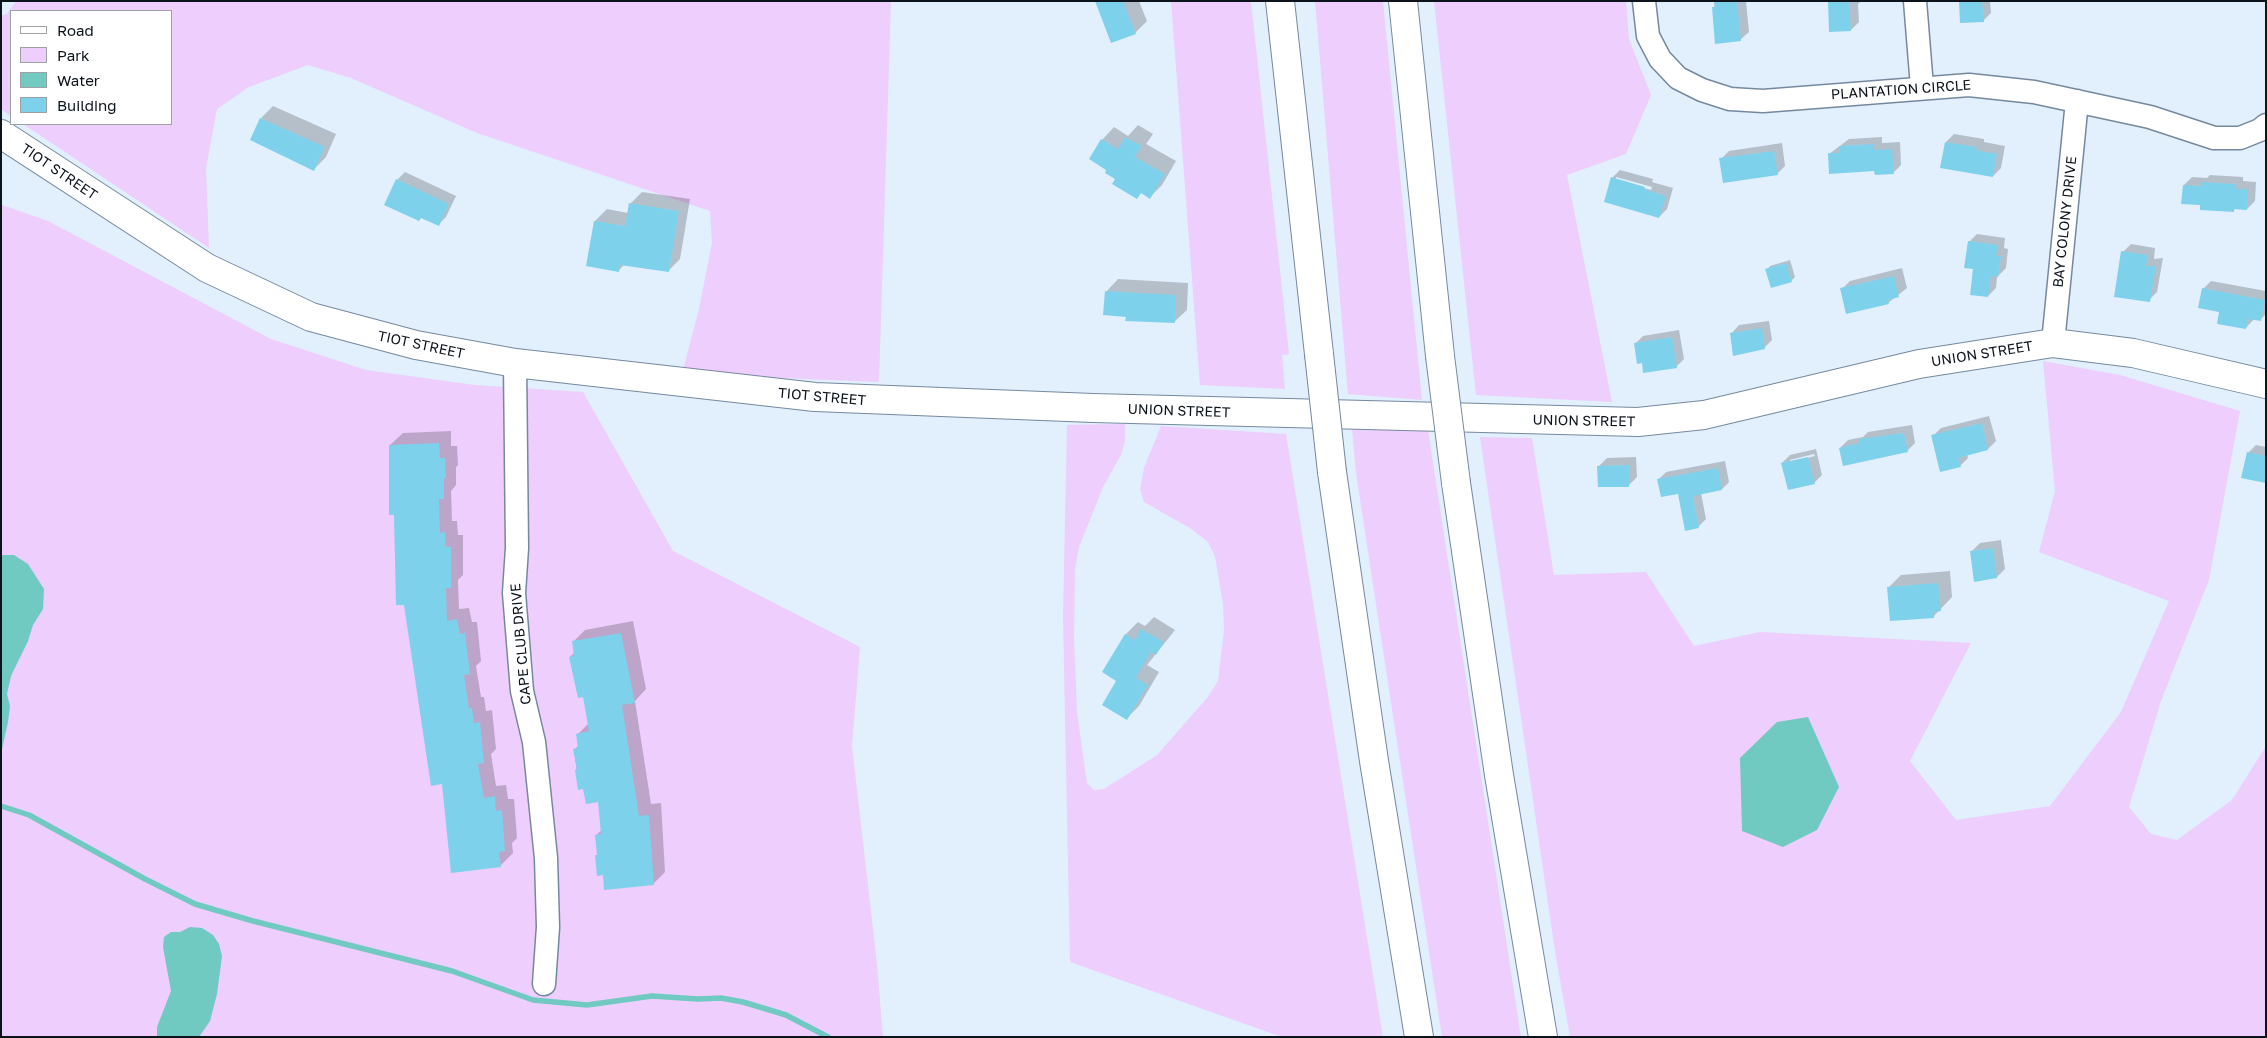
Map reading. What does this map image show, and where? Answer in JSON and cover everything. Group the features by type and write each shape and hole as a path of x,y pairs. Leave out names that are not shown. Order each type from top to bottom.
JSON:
{"main road":[{"path":"1280,1 1332,472 1374,761 1419,1037"},
{"path":"1402,1 1440,356 1456,483 1500,784 1543,1037"},
{"name":"TIOT STREET","path":"1,134 207,268 264,297 311,317 360,332 422,347 515,363 815,397 891,402"},
{"name":"UNION STREET","path":"891,402 1638,422 1712,414 1919,364 2053,343 2133,352 2266,384"}],"street":[{"name":"PLANTATION CIRCLE","path":"1644,1 1648,36 1660,59 1678,78 1702,90 1730,99 1762,101 1922,87 1969,85 2006,88 2077,101 2150,117 2214,138 2240,138 2260,130 2266,125"},
{"path":"1915,1 1922,87"},
{"name":"BAY COLONY DRIVE","path":"2053,343 2077,101"},
{"name":"CAPE CLUB DRIVE","path":"515,363 517,548 514,593 522,691 534,742 546,858 548,927 544,984"}],"green space":[{"path":"16,1 891,1 879,382 682,374 699,309 712,243 710,211 477,133 351,78 308,65 249,87 217,109 206,168 209,248 24,125 172,125 172,10 10,10 10,115 1,109 1,16 7,14"},
{"path":"1171,1 1251,1 1289,354 1282,355 1285,389 1200,385"},
{"path":"1315,1 1383,1 1422,400 1348,394"},
{"path":"1434,1 1626,1 1629,39 1651,95 1626,154 1567,175 1612,402 1476,395"},
{"path":"2,205 48,221 271,339 366,370 475,385 583,392 673,551 860,647 852,746 877,964 883,1037 1,1037"},
{"path":"2043,361 2120,375 2240,411 2209,580 2161,701 2129,807 2151,834 2177,840 2232,800 2266,746 2266,1037 1570,1037 1555,951 1480,437 1532,438 1554,575 1646,572 1694,646 1760,632 1971,643 1910,761 1956,820 2050,806 2121,712 2169,601 2039,552 2055,491"},
{"path":"1125,424 1125,441 1121,455 1103,487 1079,547 1075,570 1074,639 1077,712 1087,783 1094,790 1104,789 1157,755 1207,698 1218,681 1224,631 1223,604 1215,556 1208,542 1190,528 1144,502 1140,489 1144,468 1161,426 1286,434 1383,1037 1282,1037 1070,962 1063,617 1067,425"},
{"path":"1352,429 1428,430 1521,1037 1442,1037 1356,473"}],"water":[{"path":"1,555 14,555 28,564 44,589 43,609 33,625 28,641 11,676 7,694 10,706 8,722 1,754"},
{"path":"1808,717 1839,787 1817,830 1783,847 1742,831 1740,758 1777,722"},
{"path":"190,927 202,928 213,935 219,944 222,956 217,994 210,1021 199,1037 157,1037 157,1027 171,991 163,947 164,937 171,932 180,932"}],"building":[{"path":"1095,1 1123,1 1136,34 1111,43"},
{"path":"1714,1 1737,1 1741,41 1715,44 1712,7 1715,7"},
{"path":"1828,1 1849,1 1851,31 1829,32"},
{"path":"1959,1 1982,1 1984,22 1960,23"},
{"path":"260,118 325,147 314,171 250,140"},
{"path":"1125,137 1142,146 1135,157 1165,174 1150,199 1141,193 1137,199 1112,184 1115,179 1105,173 1106,170 1089,159 1101,139 1118,149"},
{"path":"1945,142 1977,147 1976,150 1997,154 1993,177 1940,168"},
{"path":"1874,144 1874,150 1892,149 1894,174 1875,175 1874,171 1829,174 1828,153 1840,153 1839,146"},
{"path":"1774,151 1778,175 1723,183 1719,158"},
{"path":"1611,177 1645,187 1644,189 1666,196 1659,218 1604,202"},
{"path":"396,179 449,204 439,226 421,218 419,221 384,205"},
{"path":"2201,182 2236,184 2236,189 2248,189 2247,210 2234,209 2234,212 2200,210 2200,205 2181,204 2183,185 2201,186"},
{"path":"629,203 679,211 669,272 620,265 619,272 586,266 594,221 625,226"},
{"path":"1968,241 1998,245 1996,256 2001,256 1998,277 1991,276 1988,297 1970,295 1973,269 1964,268"},
{"path":"2121,251 2148,255 2146,266 2156,266 2150,302 2114,297"},
{"path":"1786,263 1792,282 1771,288 1765,269"},
{"path":"1894,276 1899,297 1888,300 1889,304 1846,314 1840,288"},
{"path":"2202,288 2265,300 2261,321 2248,319 2246,329 2217,324 2219,312 2198,308"},
{"path":"1105,291 1176,295 1175,323 1125,321 1126,317 1103,315"},
{"path":"1762,328 1765,349 1733,356 1730,333"},
{"path":"1672,337 1677,368 1643,373 1642,363 1637,364 1634,343"},
{"path":"1982,423 1988,450 1958,458 1961,467 1940,472 1931,435"},
{"path":"1904,433 1908,452 1843,466 1839,448 1860,443 1859,439"},
{"path":"439,443 440,458 445,458 446,478 444,478 444,499 439,499 440,533 445,532 446,547 451,547 451,588 446,588 447,621 457,619 460,634 465,633 470,674 464,675 469,709 472,708 474,723 480,722 484,763 478,764 484,798 495,796 496,811 502,810 505,851 499,852 501,867 451,873 442,784 431,786 404,605 396,605 394,515 389,515 389,445"},
{"path":"2247,452 2266,456 2266,483 2241,478"},
{"path":"1808,457 1815,484 1788,490 1781,463"},
{"path":"1629,465 1629,487 1598,487 1597,466"},
{"path":"1718,468 1722,490 1693,496 1699,528 1685,531 1678,494 1661,497 1657,479"},
{"path":"1993,548 1997,578 1974,582 1970,551"},
{"path":"1938,583 1941,611 1934,612 1934,618 1890,621 1887,587"},
{"path":"1141,629 1164,642 1156,655 1151,652 1136,678 1148,685 1127,720 1102,705 1116,681 1102,672 1125,634 1135,640"},
{"path":"621,633 635,703 622,705 639,816 649,815 654,885 604,890 603,875 597,876 595,855 597,855 595,835 601,834 598,802 586,804 583,789 578,790 575,770 577,769 573,749 578,748 576,734 589,731 583,697 578,698 569,657 574,656 572,641"}],"waterway":[{"path":"1,806 29,815 145,879 195,904 253,921 452,971 533,1000 587,1005 652,996 698,999 721,998 743,1002 786,1015 828,1037"}]}
